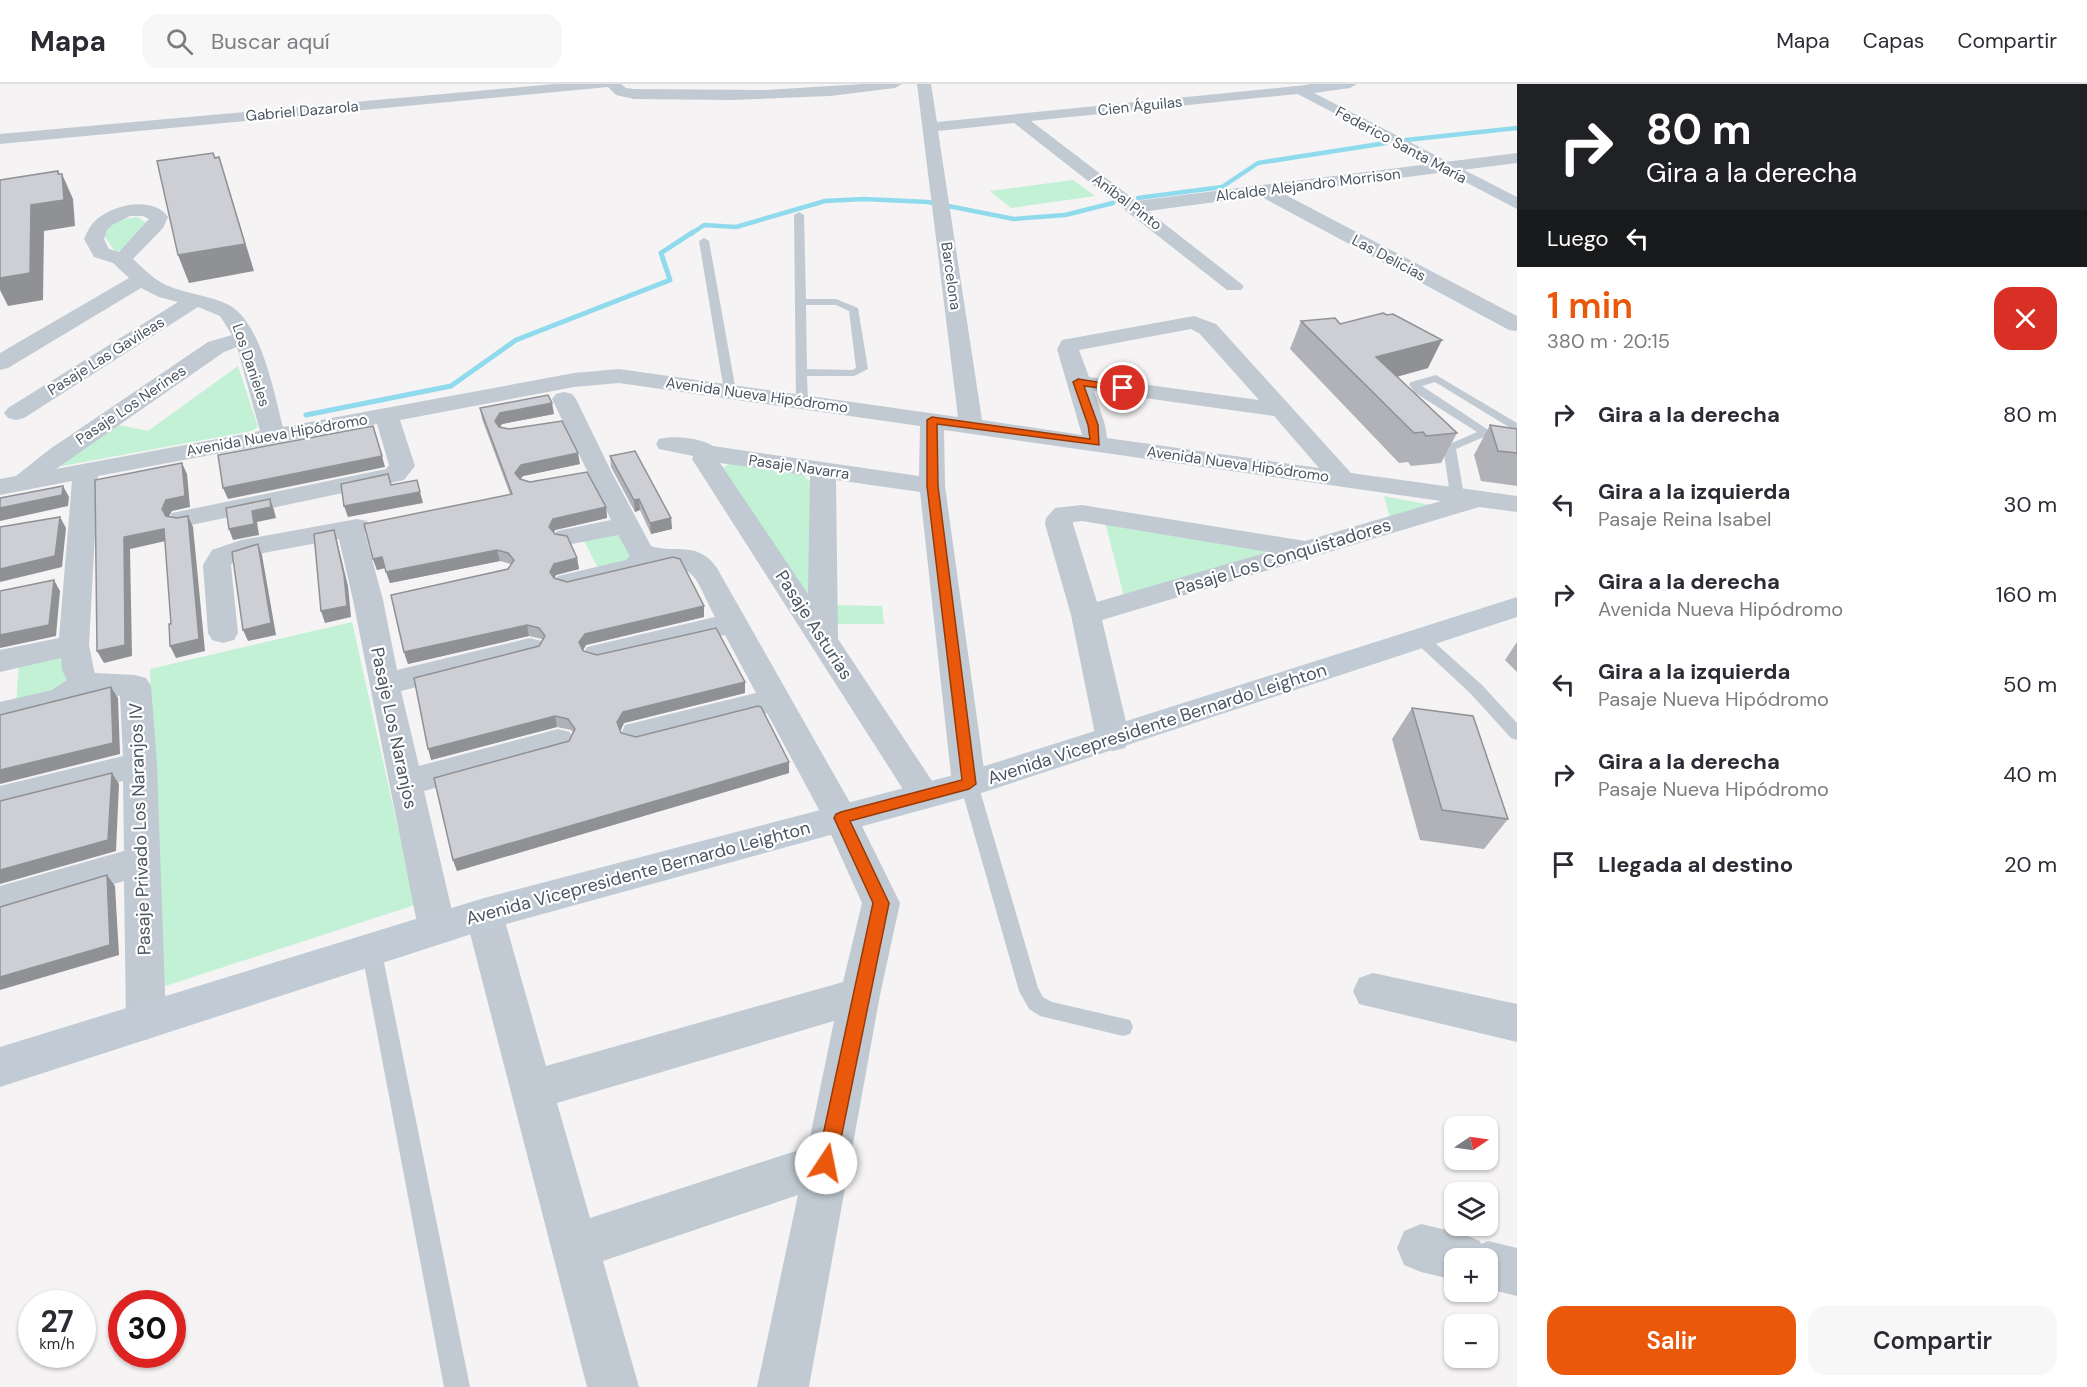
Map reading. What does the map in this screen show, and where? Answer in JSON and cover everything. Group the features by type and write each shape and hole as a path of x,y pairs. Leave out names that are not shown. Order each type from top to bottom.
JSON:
{"main road":[{"name":"Cien Águilas","path":"1292,87 1350,84"},
{"name":"Federico Santa María","path":"1292,87 1517,204"},
{"name":"Avenida Vicepresidente Bernardo Leighton","path":"0,1067 484,914 969,784 1517,607"}],"street":[{"name":"Gabriel Dazarola","path":"0,139 439,91 604,84"},
{"path":"613,84 621,92 634,94 727,90 799,96 895,84"},
{"name":"Barcelona","path":"924,84 971,425"},
{"name":"Cien Águilas","path":"930,127 1292,87"},
{"name":"Aníbal Pinto","path":"1018,119 1234,286"},
{"name":"Alcalde Alejandro Morrison","path":"1134,207 1517,158"},
{"name":"Las Delicias","path":"1262,190 1517,325"},
{"path":"88,209 88,218 109,221 130,211 144,210 153,212 159,217 156,224 122,260"},
{"name":"Los Danieles","path":"109,221 99,227 94,239 101,253 122,260 141,280 159,290 228,312 237,319 273,435"},
{"path":"0,363 120,290 141,280"},
{"name":"Pasaje Las Gavileas","path":"16,413 195,300"},
{"path":"1095,443 1093,425 1068,349 1070,345 1187,322 1198,322 1208,329 1342,478"},
{"name":"Pasaje Los Nerines","path":"11,485 216,347 244,338"},
{"path":"1079,342 1146,350"},
{"name":"Avenida Nueva Hipódromo","path":"11,485 597,377 641,378 1517,504"},
{"path":"1078,382 1279,410"},
{"path":"563,414 586,473 627,525 646,556"},
{"path":"182,519 395,475 402,466 386,415"},
{"path":"932,420 932,486 969,784"},
{"name":"Pasaje Navarra","path":"668,444 700,449 706,453 932,486"},
{"name":"Pasaje Asturias","path":"706,453 705,459 925,796"},
{"path":"0,714 63,699 85,682 78,670 64,578 68,517 86,470"},
{"path":"823,471 823,639"},
{"name":"Pasaje Los Conquistadores","path":"1086,615 1308,550 1468,497"},
{"path":"1113,739 1086,615 1059,518 1064,514 1082,513 1308,550"},
{"path":"223,633 217,566 222,556 242,549 383,522"},
{"path":"567,537 627,525"},
{"name":"Pasaje Los Naranjos","path":"350,528 379,598 384,684 438,928"},
{"path":"568,582 635,567 646,556 687,557 696,560 703,568 841,818 881,903 826,1163 783,1387"},
{"path":"598,654 733,623"},
{"path":"0,661 74,645"},
{"path":"384,684 530,648"},
{"name":"Pasaje Privado Los Naranjos IV","path":"85,682 135,686 140,764 146,1021"},
{"path":"637,734 776,699"},
{"path":"405,783 558,741"},
{"path":"0,799 140,764"},
{"path":"0,902 142,861"},
{"path":"484,914 613,1387"},
{"path":"1373,991 1517,1023"},
{"path":"532,1090 861,995"},
{"path":"575,1247 826,1163"},
{"path":"1498,1267 1517,1272"}],"lane":[{"path":"799,215 802,401"},
{"path":"704,241 730,391"},
{"path":"801,302 838,302 848,304 854,310 862,369 854,373 802,372"},
{"path":"1468,497 1449,447 1488,433 1418,390 1415,384 1436,378 1517,428"},
{"path":"1420,638 1476,689 1517,734"},
{"path":"969,784 1029,991 1036,1003 1047,1010 1123,1027"},
{"path":"371,948 457,1387"}],"green space":[{"path":"1073,180 1095,196 1011,208 990,191"},
{"path":"138,217 148,224 134,236 125,250 115,252 104,235 107,230 118,221"},
{"path":"238,366 258,427 252,431 62,466 61,462 114,424 148,431"},
{"path":"728,464 803,475 814,485 814,604 722,469"},
{"path":"1384,496 1436,506 1390,518"},
{"path":"1105,522 1274,550 1124,597"},
{"path":"618,531 633,561 598,568 583,539"},
{"path":"837,605 882,606 884,624 837,624"},
{"path":"352,622 415,905 159,988 150,669"},
{"path":"66,653 68,687 16,705 19,662"}],"building":[{"path":"213,153 215,158 219,157 245,244 178,255 157,161"},
{"path":"58,171 58,174 62,174 64,200 31,205 30,273 0,278 0,180"},
{"path":"1383,313 1393,314 1442,340 1376,357 1457,433 1426,436 1423,432 1414,433 1301,321 1335,318 1340,324"},
{"path":"548,395 552,403 500,413 495,421 499,427 509,429 562,421 578,453 521,465 515,473 520,479 530,482 587,472 606,507 553,519 549,527 555,534 567,536 577,558 554,564 550,572 554,578 567,582 673,557 680,559 704,606 585,634 579,642 583,651 597,655 716,628 745,682 623,712 617,722 621,733 636,737 758,706 761,707 789,762 453,860 434,778 569,741 575,729 568,719 555,716 428,749 414,678 539,646 545,636 539,628 527,625 404,652 391,595 508,569 514,560 508,553 497,550 386,572 382,557 373,559 364,524 512,494 480,408"},
{"path":"1490,425 1517,429 1517,453 1498,451"},
{"path":"373,426 382,456 223,488 218,455"},
{"path":"635,451 671,518 650,523 639,499 634,500 610,456"},
{"path":"182,463 185,496 166,500 162,509 166,516 177,518 188,516 199,639 170,646 169,624 171,624 164,529 124,537 125,645 97,651 95,480"},
{"path":"388,474 391,485 417,480 420,492 344,506 341,484"},
{"path":"63,486 62,495 0,508 0,498"},
{"path":"270,499 271,507 252,511 254,524 229,529 226,508"},
{"path":"60,517 55,556 0,569 0,527"},
{"path":"334,530 344,575 347,606 321,611 314,534"},
{"path":"258,544 271,623 243,630 232,552"},
{"path":"54,580 49,625 0,635 0,591"},
{"path":"111,687 113,743 0,770 0,715"},
{"path":"1412,708 1473,716 1508,819 1442,810"},
{"path":"112,773 108,840 0,870 0,801"},
{"path":"107,875 110,945 0,977 0,907"}],"waterway":[{"path":"1406,140 1517,128"},
{"path":"1138,198 1222,187 1258,163 1386,143"},
{"path":"691,234 704,225 736,227 825,201 864,199 928,202 1014,219 1065,215 1113,203"},
{"path":"306,415 451,386 516,340 670,280 661,253 693,232"}],"route":[{"path":"826,1163 881,912 878,892 841,818 969,784 932,486 932,420 1095,443 1093,425 1078,382 1123,388"}]}
